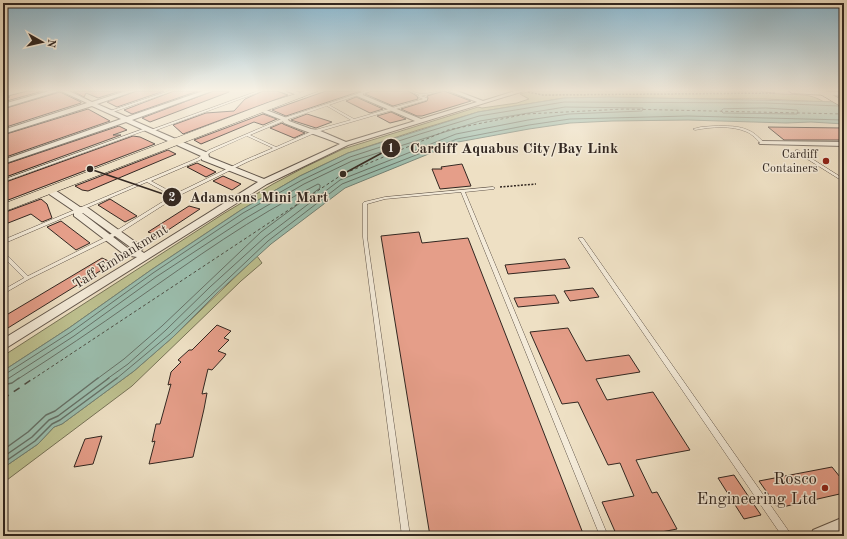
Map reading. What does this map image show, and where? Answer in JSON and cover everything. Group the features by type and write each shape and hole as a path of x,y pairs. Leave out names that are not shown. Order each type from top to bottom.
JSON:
{"main road":[{"path":"3,208 244,116"}],"street":[{"path":"3,132 53,116"},
{"path":"118,116 203,154 206,158 227,168 233,168 264,182"},
{"path":"3,162 138,116"},
{"path":"277,116 285,119 286,122 310,131 316,131 346,144"},
{"path":"409,116 420,121"},
{"name":"Taff Embankment","path":"3,345 139,254 264,182 346,144 435,116"},
{"path":"762,143 844,144"},
{"path":"784,144 797,151"},
{"path":"49,190 78,210 85,210 112,235 128,253 139,254"},
{"path":"819,536 844,525"}],"lane":[{"path":"3,182 189,116"},
{"path":"3,242 148,181 203,154 294,116"},
{"path":"347,116 354,120"},
{"path":"3,292 27,278 112,235 175,196 233,168 316,131 368,116"},
{"path":"695,129 712,127 741,129 748,131 762,143"},
{"path":"247,135 276,148"},
{"path":"797,151 844,181"},
{"path":"148,181 175,196"},
{"path":"406,536 366,245 365,203 385,198 493,188"},
{"path":"463,191 604,536"},
{"path":"581,238 787,536"},
{"path":"3,254 27,278"}],"path":[{"path":"493,188 536,184"}],"green space":[{"path":"449,116 464,116 348,153 300,176 241,210 151,270 69,328 3,371 3,356 223,214 273,184 343,149"},
{"path":"257,256 262,263 241,281 132,386 3,483 3,468 38,444 54,427 62,424 134,371 173,337"}],"water":[{"path":"465,116 844,116 844,124 688,120 570,123 458,142 345,188 271,244 217,293 173,337 134,371 62,424 54,427 38,444 3,468 3,371 69,328 151,270 241,210 300,176 348,153"}],"building":[{"path":"3,116 40,116 3,128"},
{"path":"65,116 101,116 110,121 3,158 3,135"},
{"path":"147,116 165,116 150,122 142,118"},
{"path":"197,116 231,116 183,134 173,125"},
{"path":"257,116 269,116 277,119 263,125 254,122 201,144 194,140"},
{"path":"301,116 314,116 332,122 316,128 291,120"},
{"path":"377,116 400,116 406,119 390,123"},
{"path":"282,123 305,133 294,138 270,128"},
{"path":"119,126 127,130 113,135 121,135 3,178 3,165"},
{"path":"768,127 844,128 844,140 784,140"},
{"path":"133,136 140,137 155,144 3,202 3,183"},
{"path":"168,150 176,154 88,191 82,190 75,186"},
{"path":"197,163 216,172 206,177 187,167"},
{"path":"462,164 471,186 440,189 432,169 442,169 441,167"},
{"path":"223,176 241,184 232,190 213,181"},
{"path":"41,199 47,204 52,218 42,222 31,214 3,225 3,213"},
{"path":"110,199 137,216 125,222 98,205"},
{"path":"189,206 200,209 159,236 148,232"},
{"path":"61,221 90,243 76,250 47,227"},
{"path":"419,232 422,243 468,238 584,536 430,536 381,236"},
{"path":"102,258 113,263 3,331 3,317"},
{"path":"565,259 570,268 508,274 505,265"},
{"path":"593,288 599,297 570,301 564,291"},
{"path":"555,295 559,303 518,307 514,298"},
{"path":"217,325 231,331 224,338 229,340 218,351 226,354 212,370 208,369 202,394 207,393 193,457 149,464 155,441 152,442 156,424 160,424 171,384 168,385 171,372 181,362 178,360 189,350 192,350"},
{"path":"568,328 586,361 629,355 640,372 596,379 607,400 653,392 690,450 636,460 652,493 657,492 677,529 640,536 617,536 602,502 634,496 620,463 608,465 578,402 562,404 530,332"},
{"path":"102,436 93,464 74,467 85,439"},
{"path":"832,467 844,482 844,493 778,508 759,481"},
{"path":"734,475 761,515 744,519 718,478"}],"ferry route":[{"path":"33,379 343,174 448,130 516,116"},
{"path":"3,399 34,378"}],"place":[{"name":"Cardiff Containers","path":"826,161"},
{"name":"Adamsons Mini Mart","path":"90,169"},
{"name":"Cardiff Aquabus City/Bay Link","path":"343,174"},
{"name":"Rosco Engineering Ltd","path":"825,488"}]}
